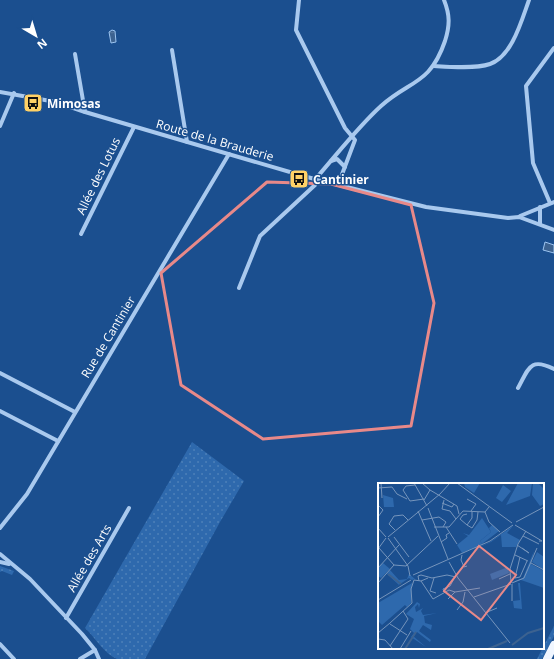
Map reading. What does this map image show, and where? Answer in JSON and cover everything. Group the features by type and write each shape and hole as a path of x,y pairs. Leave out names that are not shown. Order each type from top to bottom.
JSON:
{"main road":[{"path":"547,659 554,645"}],"street":[{"path":"299,0 296,30 345,128 355,142 345,167 340,185"},
{"path":"239,288 260,236 315,185 317,179 331,161 381,106 415,84 434,66 442,49 449,25 449,17 444,0"},
{"path":"434,66 481,66 495,62 511,44 529,0"},
{"path":"519,216 552,202 533,163 526,86 554,48"},
{"path":"172,50 188,142"},
{"path":"75,54 85,112"},
{"name":"Route de la Brauderie","path":"0,92 14,93 56,102 134,127 317,179 426,207 508,218 519,216"},
{"path":"0,126 14,93"},
{"name":"Allée des Lotus","path":"81,234 134,127"},
{"name":"Rue de Cantinier","path":"0,529 27,494 229,154"},
{"path":"331,161 337,159 345,167"},
{"path":"540,207 540,224"},
{"path":"519,216 554,230"},
{"path":"518,388 529,367 532,365 540,363 554,369"},
{"path":"0,373 76,412"},
{"path":"0,411 58,441"},
{"name":"Allée des Arts","path":"66,618 129,508"},
{"path":"0,554 10,564 30,579 95,650 99,659"},
{"path":"0,562 10,564"},
{"path":"0,644 14,659"},
{"path":"80,659 95,650"}],"highlighted area":[{"path":"267,182 331,184 411,205 434,303 411,426 263,439 181,385 161,273"}],"shaded area":[{"path":"192,442 244,481 145,659 117,659 112,657 85,628"},
{"path":"0,566 14,571 12,575 2,571 0,572"},
{"path":"554,626 554,636 542,659 537,659 542,649 544,649 544,645"}],"water":[{"path":"112,30 115,31 116,42 111,43 109,32"},
{"path":"545,242 554,245 554,253 543,250"}],"place":[{"name":"Mimosas","path":"33,103"},
{"name":"Cantinier","path":"299,179"}]}
